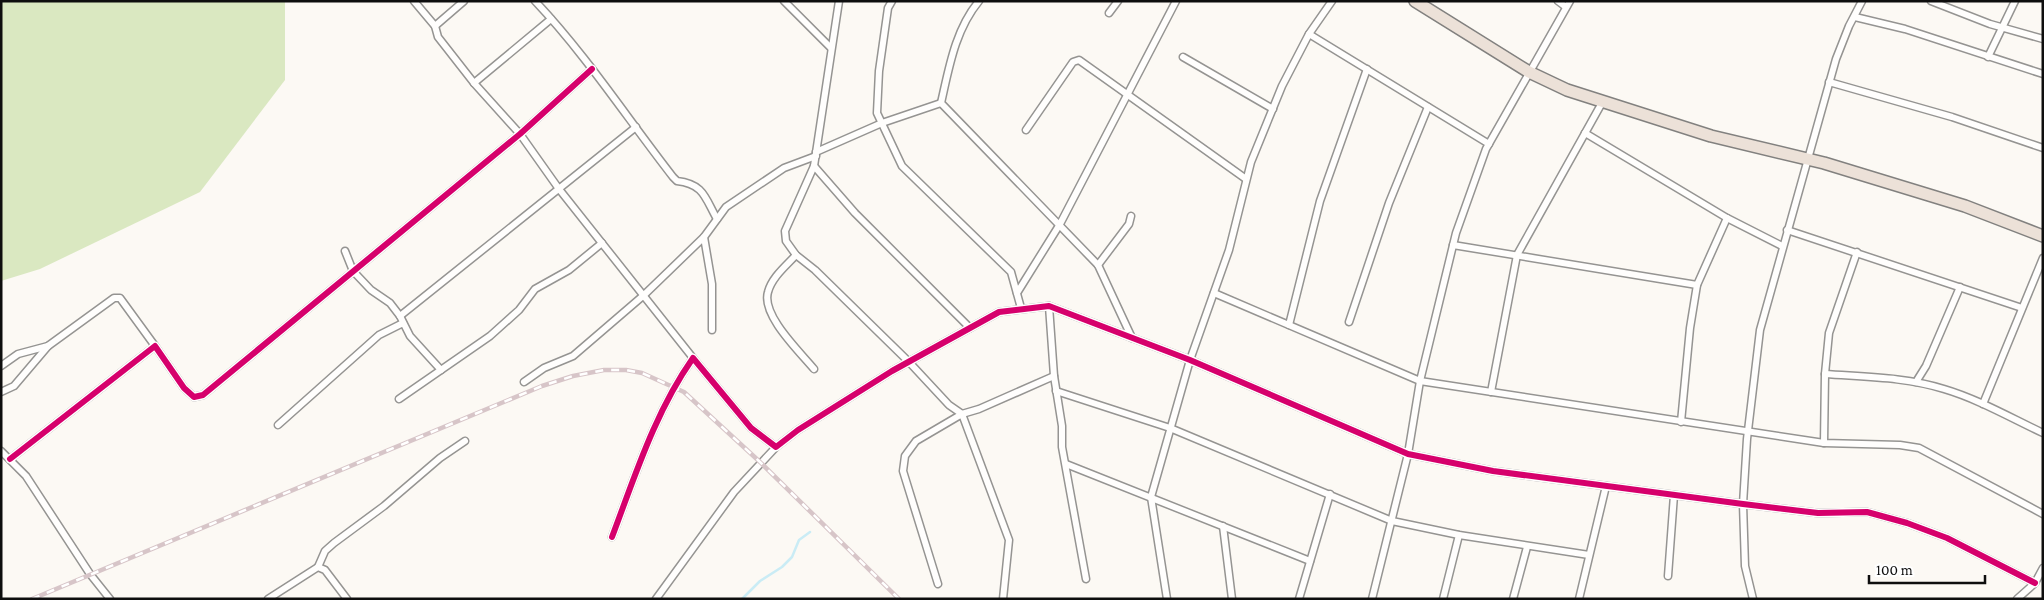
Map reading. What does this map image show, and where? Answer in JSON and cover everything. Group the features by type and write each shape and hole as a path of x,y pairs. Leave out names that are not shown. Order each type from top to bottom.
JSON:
{"highway":[{"path":"1415,1 1529,72 1567,90 1711,136 1808,160 1965,206 2043,236"}],"street":[{"path":"414,1 435,26 438,37 474,83 520,134 559,188 693,358 752,428 776,447"},
{"path":"435,26 464,1"},
{"path":"535,1 592,69 677,182 688,182 701,189 717,219"},
{"path":"784,1 831,48"},
{"path":"839,1 814,166 785,231 786,242 796,255 815,270 909,362 949,405 962,414 1009,540 1003,599"},
{"path":"892,1 888,8 879,71 877,113 902,166 1012,272 1021,308"},
{"path":"941,103 953,52 968,14 978,1"},
{"path":"1109,13 1118,1"},
{"path":"1017,293 1060,224 1176,1"},
{"path":"1167,599 1151,497 1170,428 1190,360 1229,250 1250,162 1309,34 1332,1"},
{"path":"1372,599 1408,454 1420,381 1453,245 1488,144 1568,4 1558,1"},
{"path":"1753,599 1745,566 1743,504 1748,432 1760,330 1782,246 1830,82 1849,26 1862,1"},
{"path":"1931,1 2001,28 2043,39"},
{"path":"1988,57 2015,1"},
{"path":"1855,17 1905,29 2043,74"},
{"path":"474,83 552,19"},
{"path":"1309,34 1488,144"},
{"path":"1183,56 1273,109"},
{"path":"1026,130 1073,62 1079,60 1086,63 1246,179"},
{"path":"1,392 14,386 48,346 114,298 120,298 184,388 194,397 203,395 520,134 592,69"},
{"path":"1289,325 1320,201 1367,69"},
{"path":"1830,82 1952,117 2043,148"},
{"path":"1491,392 1517,256 1603,101"},
{"path":"524,382 544,368 573,356 644,296 704,237 726,207 784,168 882,123 941,103"},
{"path":"941,103 1098,265 1132,338"},
{"path":"1349,322 1389,202 1428,106"},
{"path":"400,316 636,127"},
{"path":"1585,133 1726,218 1782,246"},
{"path":"814,166 856,213 970,328"},
{"path":"1098,265 1129,224 1131,216"},
{"path":"1681,422 1690,328 1697,284 1726,218"},
{"path":"1787,230 2022,308"},
{"path":"704,237 712,284 712,330"},
{"path":"399,399 490,336 518,310 535,289 569,270 602,243"},
{"path":"1453,245 1697,284"},
{"path":"345,251 353,271 370,290 390,303 400,316 410,336 440,370"},
{"path":"1824,443 1825,374 1829,332 1857,252"},
{"path":"796,255 775,277 768,292 768,305 773,318 814,369"},
{"path":"1983,404 2043,258"},
{"path":"1916,382 1926,366 1960,287"},
{"path":"1214,293 1420,381 1824,443 1900,445 1919,448 2043,514"},
{"path":"1049,306 1054,376 1062,426 1062,447 1086,579"},
{"path":"656,599 734,492 776,447 798,430 909,362 999,312 1049,306 1190,360 1408,454 1493,471 1743,504 1818,513 1867,512 1907,523 1947,538 2035,583"},
{"path":"278,425 379,335 403,323"},
{"path":"1,366 18,354 48,346"},
{"path":"10,459 155,346"},
{"path":"612,537 642,458 674,386 693,358"},
{"path":"1825,374 1900,379 1945,389 1983,404 2043,433"},
{"path":"938,584 903,472 906,456 916,441 962,414 979,409 1054,376"},
{"path":"1056,391 1170,428 1392,521 1459,535 1589,555"},
{"path":"268,599 318,566 326,551 334,543 384,506 440,458 465,441"},
{"path":"1,451 26,476 90,574 110,599"},
{"path":"1066,464 1310,561"},
{"path":"1579,599 1606,486"},
{"path":"1299,599 1330,494"},
{"path":"1668,576 1674,495"},
{"path":"1223,526 1232,599"},
{"path":"1443,599 1459,535"},
{"path":"1513,599 1527,546"},
{"path":"318,566 324,570 347,599"},
{"path":"2017,599 2035,583 2043,568"}],"green space":[{"path":"1,1 285,1 285,80 200,192 40,269 1,281"}],"waterway":[{"path":"742,599 760,581 782,567 792,557 799,540 810,532"}],"railway":[{"path":"32,599 542,386 573,376 604,370 626,370 642,373 684,392 760,462 899,599"}],"cycle path":[{"path":"10,459 155,346 184,388 194,397 203,395 520,134 592,69"},
{"path":"612,537 657,422 693,358 751,428 776,447 798,430 892,371 999,312 1049,306 1190,360 1408,454 1493,471 1743,504 1818,513 1867,512 1907,523 1947,538 2035,583"}]}
